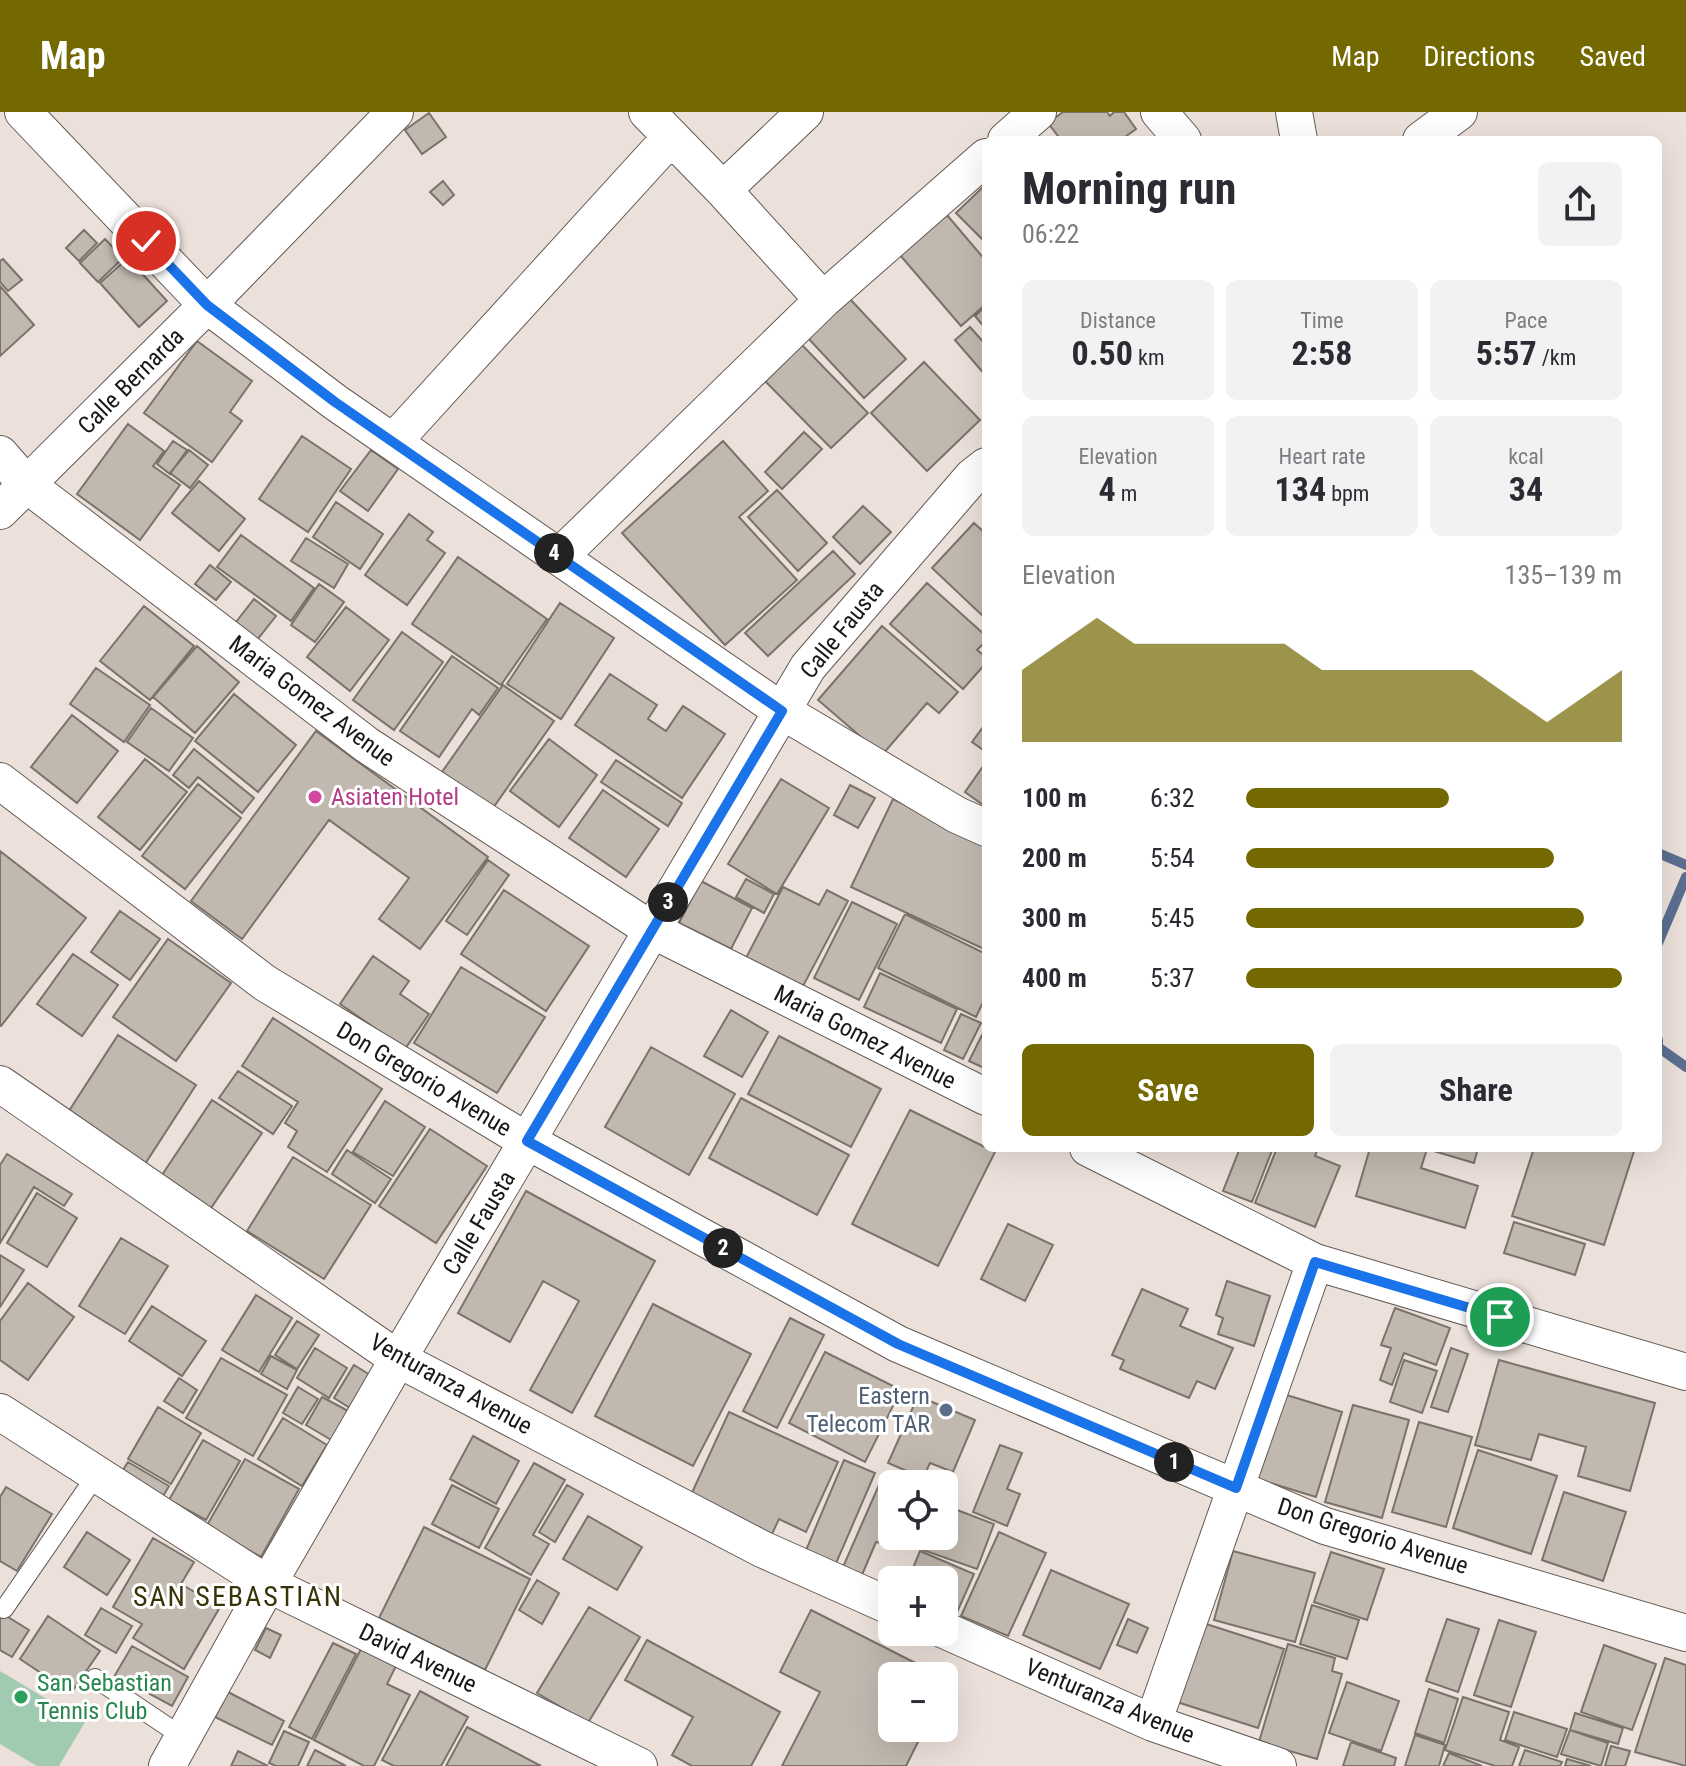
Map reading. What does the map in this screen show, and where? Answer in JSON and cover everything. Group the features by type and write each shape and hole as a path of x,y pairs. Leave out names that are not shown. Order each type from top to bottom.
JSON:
{"street":[{"path":"23,112 207,305 335,402 782,711 957,815 982,826"},
{"name":"Calle Bernarda","path":"0,511 395,112"},
{"path":"723,190 805,112"},
{"path":"1011,136 1038,112"},
{"path":"1159,112 1180,136"},
{"path":"1294,112 1298,136"},
{"path":"1426,136 1459,112"},
{"path":"393,442 659,124 823,300"},
{"path":"559,557 823,300 982,161"},
{"name":"Maria Gomez Avenue","path":"0,454 26,484 367,745 652,930 982,1095"},
{"name":"Calle Fausta","path":"175,1751 398,1359 808,667 981,478"},
{"name":"Don Gregorio Avenue","path":"0,781 265,983 527,1141 898,1344 1325,1526 1686,1633"},
{"name":"Venturanza Avenue","path":"0,1084 398,1359 762,1549 878,1601"},
{"path":"1096,1152 1315,1262 1686,1372"},
{"path":"1153,1723 1315,1262"},
{"name":"David Avenue","path":"0,1412 268,1584 639,1766"},
{"name":"Venturanza Avenue","path":"958,1636 1153,1723 1278,1766"}],"lane":[{"path":"4,1609 97,1474"},
{"path":"95,1678 175,1751"}],"green space":[{"name":"San Sebastian Tennis Club","path":"0,1671 85,1722 59,1766 37,1766 0,1744"}],"building":[{"path":"1063,112 1107,112 1110,116 1114,112 1124,112 1136,129 1126,136 1058,136 1048,123"},
{"path":"429,113 446,137 422,154 405,130"},
{"path":"443,181 454,195 443,205 430,192"},
{"path":"982,188 982,239 956,213"},
{"path":"947,215 982,256 982,308 961,326 900,255"},
{"path":"84,230 97,243 79,261 66,248"},
{"path":"105,239 123,258 98,282 80,263"},
{"path":"128,258 167,301 139,327 100,283"},
{"path":"3,259 22,280 8,291 0,282 0,261"},
{"path":"0,286 34,325 0,356"},
{"path":"850,299 906,359 864,398 808,338"},
{"path":"982,310 982,324 975,316"},
{"path":"970,327 982,340 982,371 955,340"},
{"path":"197,341 252,381 230,412 242,421 212,462 144,413"},
{"path":"802,345 868,413 831,448 765,381"},
{"path":"924,362 980,420 927,471 871,413"},
{"path":"128,424 164,451 153,466 180,485 140,540 77,494"},
{"path":"804,432 822,449 782,489 765,472"},
{"path":"302,436 351,469 308,532 259,499"},
{"path":"173,441 187,450 170,474 157,464"},
{"path":"723,441 768,491 739,517 797,580 725,645 622,533"},
{"path":"189,450 208,465 190,488 170,473"},
{"path":"371,450 398,469 368,511 340,491"},
{"path":"199,481 245,519 219,551 172,513"},
{"path":"777,490 827,543 798,571 748,517"},
{"path":"336,502 383,534 360,569 313,537"},
{"path":"863,506 891,532 860,564 833,537"},
{"path":"409,514 433,532 427,540 445,553 407,605 365,575"},
{"path":"974,523 982,530 982,615 932,568"},
{"path":"241,535 314,588 291,621 217,567"},
{"path":"306,538 348,564 334,588 291,561"},
{"path":"833,551 855,574 768,656 745,633"},
{"path":"458,557 547,619 501,685 412,624"},
{"path":"210,565 231,582 216,600 195,584"},
{"path":"927,583 982,632 982,645 977,650 982,654 982,668 963,689 890,624"},
{"path":"319,584 344,602 315,642 291,625"},
{"path":"254,599 276,616 257,640 236,622"},
{"path":"560,603 614,638 561,719 507,684"},
{"path":"144,606 194,646 150,700 100,661"},
{"path":"346,607 389,640 350,691 307,657"},
{"path":"882,626 958,692 939,713 927,703 882,755 818,700"},
{"path":"402,632 443,662 394,730 353,700"},
{"path":"197,646 239,682 195,733 153,697"},
{"path":"452,656 498,688 479,715 472,709 439,757 400,731"},
{"path":"96,668 150,705 124,742 70,704"},
{"path":"610,674 657,705 648,719 666,731 683,706 725,734 682,798 575,725"},
{"path":"503,685 554,721 493,808 442,772"},
{"path":"234,694 296,745 258,792 195,741"},
{"path":"151,708 193,738 169,771 127,742"},
{"path":"72,715 118,751 77,803 31,767"},
{"path":"982,728 982,749 972,742"},
{"path":"316,731 488,857 420,949 379,919 409,878 329,820 242,939 191,901"},
{"path":"549,739 597,775 559,827 510,791"},
{"path":"194,749 254,798 242,813 198,777 189,788 173,775"},
{"path":"145,759 187,792 140,850 98,817"},
{"path":"616,760 682,803 668,826 601,782"},
{"path":"982,768 982,804 965,792"},
{"path":"781,779 829,808 777,894 728,864"},
{"path":"198,784 241,818 185,889 142,856"},
{"path":"850,785 875,798 858,828 834,815"},
{"path":"603,790 659,829 626,877 569,838"},
{"path":"893,799 982,841 982,948 851,887"},
{"path":"0,851 86,918 1,1026 0,1025"},
{"path":"488,860 509,875 467,935 446,921"},
{"path":"746,879 774,894 764,913 736,897"},
{"path":"701,881 752,908 731,949 679,923"},
{"path":"783,887 819,905 827,890 848,901 802,988 746,958"},
{"path":"504,890 589,946 546,1011 461,954"},
{"path":"852,902 897,924 859,1000 814,978"},
{"path":"120,911 160,939 130,980 91,952"},
{"path":"905,914 982,952 982,1004 976,1017 878,968"},
{"path":"168,939 231,983 176,1061 113,1017"},
{"path":"73,954 118,985 82,1036 37,1004"},
{"path":"373,956 409,981 400,994 429,1014 405,1049 340,1004"},
{"path":"461,967 545,1017 497,1093 414,1043"},
{"path":"880,973 957,1009 941,1043 864,1007"},
{"path":"731,1010 768,1032 742,1077 704,1056"},
{"path":"961,1014 981,1023 963,1059 944,1050"},
{"path":"273,1018 382,1089 327,1172 288,1147 297,1131 285,1123 298,1102 242,1066"},
{"path":"118,1035 196,1085 145,1164 67,1114"},
{"path":"982,1035 982,1067 969,1061"},
{"path":"779,1036 881,1089 851,1147 748,1094"},
{"path":"651,1047 735,1094 689,1175 605,1127"},
{"path":"238,1071 292,1106 273,1134 219,1098"},
{"path":"741,1098 849,1155 817,1215 709,1158"},
{"path":"212,1100 262,1133 209,1211 160,1178"},
{"path":"385,1101 425,1127 393,1176 353,1152"},
{"path":"910,1110 982,1146 982,1152 995,1152 938,1266 852,1224"},
{"path":"430,1129 487,1166 436,1243 379,1206"},
{"path":"347,1150 391,1179 375,1203 332,1174"},
{"path":"1238,1152 1271,1152 1252,1202 1223,1191"},
{"path":"1275,1152 1316,1152 1315,1156 1340,1166 1315,1227 1255,1203"},
{"path":"1369,1152 1426,1152 1421,1168 1478,1186 1465,1228 1356,1196"},
{"path":"1437,1152 1477,1152 1474,1163"},
{"path":"1533,1152 1634,1152 1604,1245 1512,1216"},
{"path":"7,1154 72,1194 64,1206 34,1187 0,1243 0,1165"},
{"path":"293,1157 371,1205 324,1279 247,1231"},
{"path":"526,1191 655,1261 572,1413 530,1390 579,1301 543,1281 510,1342 458,1313"},
{"path":"37,1193 77,1218 47,1267 7,1243"},
{"path":"1514,1222 1585,1244 1575,1275 1504,1253"},
{"path":"1008,1224 1053,1245 1025,1301 981,1279"},
{"path":"121,1238 168,1266 125,1334 79,1306"},
{"path":"0,1255 24,1270 0,1307"},
{"path":"1227,1281 1270,1296 1254,1346 1218,1334 1223,1318 1216,1315"},
{"path":"28,1283 74,1317 28,1380 0,1360 0,1321"},
{"path":"1142,1289 1188,1309 1180,1326 1233,1348 1215,1389 1197,1381 1189,1398 1120,1369 1124,1360 1112,1355"},
{"path":"256,1295 292,1318 259,1372 222,1350"},
{"path":"653,1304 751,1354 693,1466 595,1416"},
{"path":"152,1306 206,1341 182,1376 129,1341"},
{"path":"1395,1308 1450,1328 1436,1365 1404,1353 1392,1385 1380,1380 1391,1348 1381,1345"},
{"path":"790,1318 824,1335 777,1428 743,1411"},
{"path":"297,1321 319,1335 297,1369 275,1355"},
{"path":"315,1348 347,1368 329,1398 297,1378"},
{"path":"1451,1348 1468,1354 1448,1412 1431,1407"},
{"path":"825,1352 901,1390 865,1462 789,1423"},
{"path":"271,1356 297,1370 287,1389 261,1374"},
{"path":"221,1358 287,1395 253,1456 186,1418"},
{"path":"1404,1360 1437,1371 1422,1413 1390,1402"},
{"path":"1499,1360 1655,1403 1630,1491 1578,1476 1586,1447 1539,1434 1531,1460 1475,1445"},
{"path":"354,1365 375,1378 355,1411 334,1398"},
{"path":"179,1378 197,1390 183,1413 164,1401"},
{"path":"298,1387 318,1399 302,1424 283,1413"},
{"path":"1280,1393 1342,1412 1316,1497 1254,1478"},
{"path":"918,1396 975,1420 954,1470 930,1463 927,1470 904,1470 888,1463"},
{"path":"322,1397 350,1412 333,1441 306,1425"},
{"path":"1353,1405 1409,1420 1382,1518 1325,1502"},
{"path":"158,1407 201,1433 171,1484 128,1459"},
{"path":"729,1412 838,1462 806,1532 779,1519 772,1534 690,1497"},
{"path":"283,1418 327,1445 302,1486 258,1459"},
{"path":"1419,1422 1472,1437 1446,1527 1392,1512"},
{"path":"473,1436 519,1461 496,1504 450,1479"},
{"path":"203,1440 240,1461 206,1520 169,1500"},
{"path":"1000,1445 1022,1453 1007,1489 1020,1494 1007,1526 973,1512"},
{"path":"1478,1450 1557,1476 1531,1554 1453,1528"},
{"path":"245,1459 299,1489 261,1557 206,1527"},
{"path":"844,1460 875,1473 834,1568 804,1555"},
{"path":"128,1462 169,1486 159,1503 117,1479"},
{"path":"534,1463 565,1480 533,1535 549,1544 531,1575 485,1548"},
{"path":"452,1485 499,1509 479,1548 432,1524"},
{"path":"567,1485 583,1494 555,1542 539,1532"},
{"path":"6,1487 52,1514 17,1571 0,1561 0,1497"},
{"path":"878,1487 878,1542 862,1575 843,1567"},
{"path":"1564,1492 1626,1512 1603,1581 1542,1560"},
{"path":"958,1510 994,1524 977,1569 923,1550 958,1550"},
{"path":"588,1516 642,1547 617,1590 563,1559"},
{"path":"424,1527 530,1579 485,1670 379,1618"},
{"path":"87,1532 130,1560 107,1595 64,1567"},
{"path":"999,1532 1046,1553 1008,1636 961,1616"},
{"path":"153,1538 194,1562 181,1584 220,1607 184,1669 133,1638 142,1624 113,1607"},
{"path":"920,1551 955,1566 914,1566"},
{"path":"1233,1551 1315,1573 1295,1642 1214,1620"},
{"path":"1331,1552 1384,1569 1367,1620 1314,1602"},
{"path":"958,1567 974,1574 958,1610"},
{"path":"1051,1570 1129,1604 1100,1669 1023,1635"},
{"path":"537,1580 559,1593 542,1624 519,1610"},
{"path":"1312,1605 1359,1620 1347,1659 1300,1644"},
{"path":"589,1607 640,1637 588,1723 537,1693"},
{"path":"101,1608 132,1626 116,1653 85,1635"},
{"path":"811,1610 913,1662 878,1662 878,1742 918,1742 906,1766 782,1766 820,1692 780,1672"},
{"path":"0,1612 29,1630 12,1657 0,1650"},
{"path":"48,1616 100,1651 71,1693 20,1659"},
{"path":"1128,1619 1148,1628 1137,1653 1117,1645"},
{"path":"1447,1619 1479,1629 1458,1692 1426,1681"},
{"path":"1499,1620 1536,1632 1511,1707 1474,1695"},
{"path":"1203,1623 1284,1649 1258,1728 1177,1702"},
{"path":"266,1628 281,1635 270,1658 255,1650"},
{"path":"647,1640 780,1712 751,1766 692,1766 672,1755 693,1717 625,1680"},
{"path":"333,1643 356,1654 312,1739 289,1727"},
{"path":"1288,1644 1335,1658 1332,1671 1342,1674 1317,1759 1259,1742"},
{"path":"1604,1645 1656,1664 1632,1730 1581,1712"},
{"path":"132,1646 188,1677 172,1706 115,1675"},
{"path":"361,1649 396,1666 387,1684 410,1695 374,1766 364,1766 314,1740"},
{"path":"1665,1658 1686,1665 1686,1766 1635,1752"},
{"path":"1347,1682 1399,1701 1381,1751 1329,1733"},
{"path":"1429,1689 1458,1699 1444,1743 1415,1733"},
{"path":"420,1691 468,1717 441,1766 394,1766 382,1760"},
{"path":"228,1692 284,1721 272,1745 215,1717"},
{"path":"1463,1697 1509,1712 1500,1740 1519,1747 1512,1766 1495,1766 1445,1750"},
{"path":"1514,1712 1567,1729 1557,1757 1505,1740"},
{"path":"1575,1713 1623,1728 1618,1744 1570,1730"},
{"path":"467,1727 541,1766 446,1766"},
{"path":"1570,1730 1608,1743 1601,1766 1561,1754"},
{"path":"284,1731 309,1742 298,1766 269,1763"},
{"path":"1415,1735 1445,1745 1439,1766 1405,1766"},
{"path":"1351,1742 1396,1758 1394,1766 1343,1766"},
{"path":"1611,1746 1630,1751 1625,1766 1605,1766"},
{"path":"315,1750 346,1766 307,1766"},
{"path":"1525,1750 1562,1762 1560,1766 1519,1766"},
{"path":"238,1751 268,1766 231,1766"},
{"path":"1449,1753 1482,1766 1443,1766"},
{"path":"1567,1759 1591,1766 1565,1766"}],"waterway":[{"path":"1662,855 1686,865"},
{"path":"1662,934 1686,877"},
{"path":"1662,1050 1686,1067"}],"place":[{"name":"Asiaten Hotel","path":"315,797"},
{"name":"Eastern Telecom TAR","path":"946,1410"},
{"name":"San Sebastian Tennis Club","path":"21,1697"}],"district":[{"name":"SAN SEBASTIAN","path":"238,1596"}],"route":[{"path":"146,241 207,305 335,402 782,711 527,1141 898,1344 1236,1488 1315,1262 1500,1317"}]}
